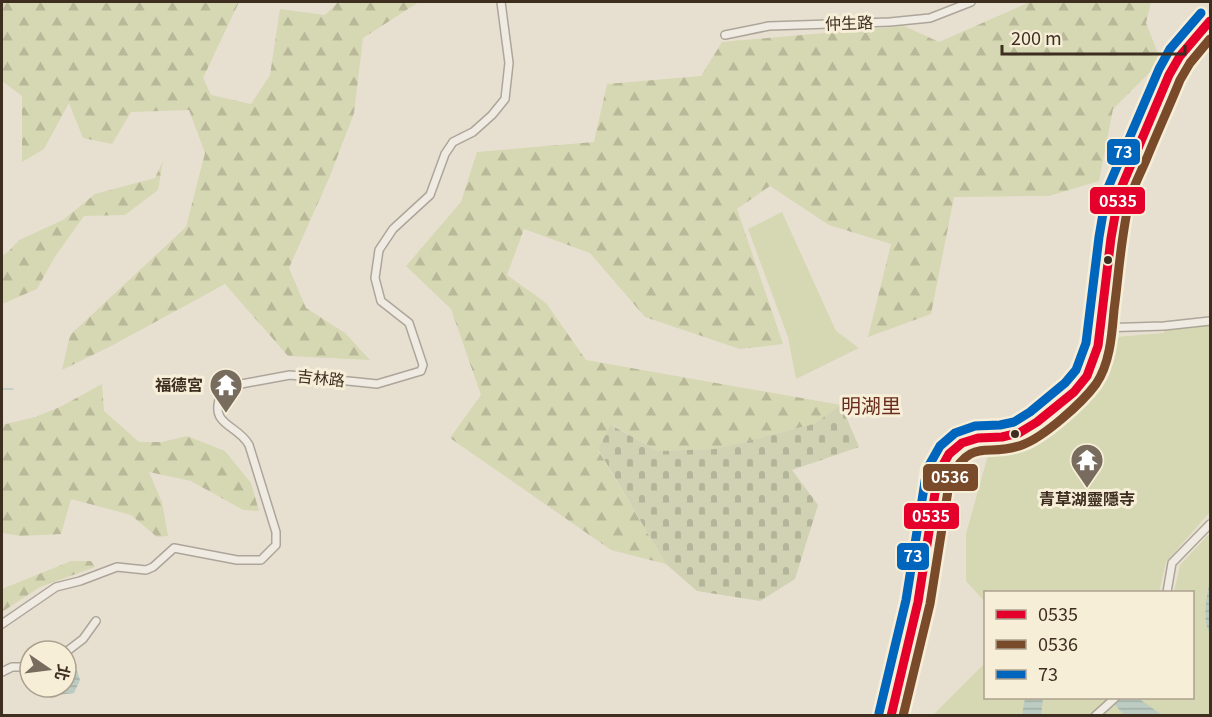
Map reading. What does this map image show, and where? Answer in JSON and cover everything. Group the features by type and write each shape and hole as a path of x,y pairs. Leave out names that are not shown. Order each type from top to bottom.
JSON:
{"street":[{"name":"吉林路","path":"2,624 56,587 117,567 146,570 153,567 174,548 237,560 261,560 276,545 276,532 249,445 244,437 218,418 216,410 219,400 241,384 290,375 377,384 421,371 423,365 409,323 381,301 375,278 379,250 393,229 430,195 445,154 453,142 473,132 492,115 505,99 509,63 501,2"},
{"name":"仲生路","path":"725,35 769,26 890,22 930,18 971,2"},
{"path":"891,716 912,636 938,474 949,454 962,443 978,438 1002,437 1019,433 1037,422 1074,392 1087,376 1098,346 1111,238 1119,193 1169,75 1180,56 1210,21"},
{"path":"1099,328 1210,321"},
{"path":"1167,591 1172,563 1210,524"},
{"path":"78,643 96,621"},
{"path":"2,672 18,667"},
{"path":"1095,716 1114,699"}],"green space":[{"path":"2,2 239,2 203,78 211,95 251,104 270,75 280,9 325,15 338,2 419,2 363,38 354,113 330,176 289,268 306,308 345,333 370,360 288,356 225,284 62,370 70,335 186,227 205,153 189,110 131,112 112,144 83,138 69,103 44,149 22,162 22,96 2,81"},
{"path":"1030,2 1151,2 1146,23 1161,61 1113,109 1099,181 1049,196 954,197 931,314 868,337 891,244 829,225 770,186 737,209 783,344 740,349 645,317 590,253 524,229 507,275 546,303 586,360 841,405 814,424 715,449 658,451 612,425 598,450 666,564 611,550 450,438 481,395 451,309 406,266 461,202 477,152 594,142 607,84 701,76 722,42 904,26 939,42"},
{"path":"163,161 158,190 125,215 84,216 54,258 37,289 2,304 2,256 19,240 63,220 95,194 155,178"},
{"path":"782,212 836,331 859,348 796,379 788,337 748,229"},
{"path":"1210,321 1210,512 1166,562 1159,591 984,591 984,601 966,581 966,534 992,441 1025,439 1058,421 1081,400 1104,338 1164,333 1164,326"},
{"path":"102,384 104,411 139,442 162,442 187,436 225,451 251,483 259,511 243,510 191,481 149,472 162,502 168,536 157,537 131,515 71,499 61,534 21,536 2,533 2,425 35,417 60,407"},
{"path":"841,405 859,447 792,470 818,505 795,579 760,601 697,591 666,564 598,449 611,425 658,451 715,449 814,424"},
{"path":"1210,533 1210,715 932,716 984,664 984,699 1194,699 1194,591 1174,591 1180,565"},
{"path":"71,561 91,561 95,567 40,587 2,612 2,589"}],"shaded area":[{"path":"1210,576 1210,634 1207,628 1206,613"},
{"path":"1025,699 1043,699 1041,715 1022,715"},
{"path":"1110,699 1139,699 1162,715 1124,715"}],"waterway":[{"path":"2,389 13,389"}],"transit line":[{"name":"73","path":"879,713 906,600 927,469 940,446 955,433 975,426 1014,422 1065,383 1076,370 1086,343 1107,190 1159,69 1170,49 1201,13"},
{"name":"0535","path":"891,716 918,602 938,474 949,454 962,443 978,438 1002,437 1019,433 1037,422 1074,392 1087,376 1098,346 1111,238 1119,193 1169,75 1180,56 1210,21"},
{"name":"0536","path":"903,716 930,604 950,478 958,465 973,453 1022,445 1041,435 1082,400 1101,376 1111,339 1122,240 1130,198 1180,80 1190,63 1210,39"}],"place":[{"name":"福德宮","path":"226,414"},
{"name":"青草湖靈隱寺","path":"1087,489"}],"district":[{"name":"明湖里","path":"871,406"}]}
